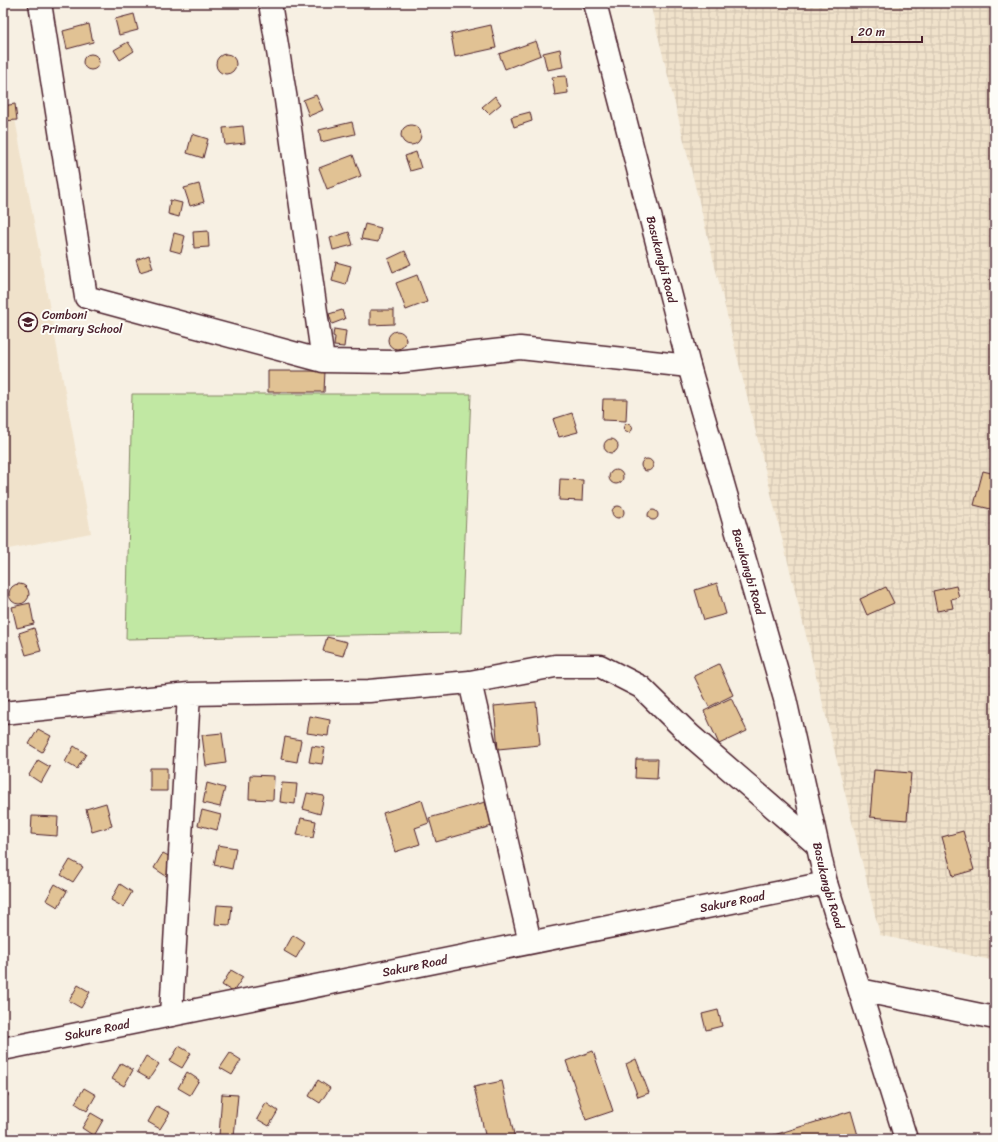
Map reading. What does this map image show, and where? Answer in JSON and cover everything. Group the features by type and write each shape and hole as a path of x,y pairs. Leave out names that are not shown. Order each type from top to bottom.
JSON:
{"street":[{"path":"40,3 86,297 324,361 395,362 520,348 689,366"},
{"path":"270,3 286,100 324,361"},
{"name":"Basukangbi Road","path":"594,3 689,366 785,699 826,883 906,1139"},
{"path":"3,713 189,694 369,691 470,682 555,666 600,666 641,687 690,735 818,845"},
{"path":"470,682 530,942"},
{"path":"171,1015 189,694"},
{"name":"Sakure Road","path":"3,1049 826,883"},
{"path":"860,990 995,1018"}],"shaded area":[{"path":"650,3 995,3 995,961 880,935"},
{"name":"Comboni Primary School","path":"13,108 91,533 3,550 3,110"}],"green space":[{"path":"132,394 471,394 461,633 126,639"}],"building":[{"path":"134,14 138,30 119,35 115,19"},
{"path":"89,24 93,42 67,49 63,31"},
{"path":"491,25 496,48 455,57 451,34"},
{"path":"536,41 541,55 505,69 499,54"},
{"path":"128,42 134,51 120,60 114,50"},
{"path":"560,49 563,67 547,70 543,53"},
{"path":"88,54 94,54 99,59 97,68 94,70 88,70 83,65 83,59"},
{"path":"226,54 233,57 236,64 233,71 226,74 219,71 216,64 219,57"},
{"path":"566,76 568,93 555,95 552,77"},
{"path":"316,95 323,110 309,116 303,100"},
{"path":"495,96 501,104 489,114 482,107"},
{"path":"15,104 17,120 3,121 3,106"},
{"path":"530,112 532,121 514,127 511,117"},
{"path":"352,122 355,134 321,142 319,130"},
{"path":"407,125 415,125 421,131 421,139 415,145 407,145 401,139 401,131"},
{"path":"243,126 245,143 225,145 223,128"},
{"path":"192,134 208,139 203,158 187,153"},
{"path":"416,152 421,168 410,171 405,156"},
{"path":"353,155 361,176 327,189 319,168"},
{"path":"199,184 204,202 190,206 184,188"},
{"path":"170,200 182,203 179,217 168,214"},
{"path":"365,224 381,228 378,242 361,239"},
{"path":"208,231 209,247 194,248 193,232"},
{"path":"349,232 353,245 333,250 330,238"},
{"path":"174,233 185,236 181,253 170,250"},
{"path":"405,251 411,264 393,272 388,259"},
{"path":"149,255 153,268 140,272 136,260"},
{"path":"336,262 351,266 346,285 332,281"},
{"path":"417,275 427,302 406,310 396,283"},
{"path":"342,310 345,319 332,324 329,314"},
{"path":"370,310 394,310 394,324 370,325"},
{"path":"334,329 346,331 344,347 334,346"},
{"path":"397,331 403,334 406,340 403,346 397,349 391,346 388,340 391,334"},
{"path":"268,371 325,371 324,392 268,392"},
{"path":"603,399 627,399 626,421 602,420"},
{"path":"572,413 578,432 559,437 553,419"},
{"path":"628,423 633,428 628,433 623,428"},
{"path":"611,439 616,441 618,446 616,451 611,453 606,451 604,446 606,441"},
{"path":"645,459 649,459 653,465 649,471 645,471 641,467 641,463"},
{"path":"613,470 619,470 623,474 623,480 619,484 613,484 609,480 609,474"},
{"path":"983,471 995,474 995,510 974,505"},
{"path":"560,479 583,480 582,501 559,500"},
{"path":"618,506 622,508 624,512 622,516 618,518 614,516 612,512 614,508"},
{"path":"653,510 658,515 653,520 648,515"},
{"path":"717,583 726,614 704,620 695,590"},
{"path":"19,584 26,587 29,594 26,601 19,604 12,601 9,594 12,587"},
{"path":"956,586 959,597 951,599 953,608 937,611 933,591"},
{"path":"886,587 894,603 867,615 860,599"},
{"path":"30,603 34,624 17,628 12,607"},
{"path":"34,628 41,651 26,655 19,633"},
{"path":"327,637 347,642 343,656 323,651"},
{"path":"719,664 733,695 709,707 694,676"},
{"path":"731,698 747,731 719,744 704,711"},
{"path":"536,702 540,745 498,749 494,706"},
{"path":"310,716 330,720 328,736 307,733"},
{"path":"38,729 51,736 42,752 29,744"},
{"path":"222,733 226,763 206,766 202,735"},
{"path":"285,737 301,740 297,762 281,759"},
{"path":"74,746 86,754 77,769 65,762"},
{"path":"312,746 325,748 322,764 309,762"},
{"path":"636,759 658,759 657,779 635,778"},
{"path":"38,760 50,767 41,783 29,775"},
{"path":"150,768 167,768 167,791 150,791"},
{"path":"874,770 911,773 907,820 870,817"},
{"path":"250,775 274,776 273,800 249,799"},
{"path":"207,783 225,788 220,807 203,803"},
{"path":"282,783 297,784 295,804 280,802"},
{"path":"307,793 324,796 320,814 303,809"},
{"path":"422,800 429,823 415,828 420,844 395,852 383,813"},
{"path":"485,802 492,826 436,842 429,818"},
{"path":"106,803 112,826 92,832 86,809"},
{"path":"202,810 221,815 217,830 198,825"},
{"path":"32,816 58,817 57,836 31,834"},
{"path":"301,818 316,821 313,838 297,835"},
{"path":"963,831 974,870 953,876 942,837"},
{"path":"218,845 236,848 232,869 214,865"},
{"path":"163,853 176,860 166,876 154,868"},
{"path":"70,860 83,867 73,882 61,875"},
{"path":"55,884 67,891 58,907 46,900"},
{"path":"120,884 132,892 123,907 111,900"},
{"path":"217,905 232,906 230,925 215,924"},
{"path":"293,935 305,943 296,958 284,951"},
{"path":"231,970 243,977 233,992 222,985"},
{"path":"78,985 90,992 81,1008 69,1001"},
{"path":"718,1010 722,1026 706,1030 702,1014"},
{"path":"179,1046 191,1053 182,1068 170,1061"},
{"path":"593,1051 613,1111 586,1120 566,1061"},
{"path":"230,1053 241,1060 232,1075 220,1068"},
{"path":"146,1056 159,1064 149,1079 137,1072"},
{"path":"636,1059 649,1093 638,1097 626,1064"},
{"path":"121,1063 133,1070 124,1086 112,1079"},
{"path":"187,1072 199,1080 190,1095 178,1088"},
{"path":"3,1079 8,1096 3,1097"},
{"path":"318,1080 330,1088 320,1103 309,1096"},
{"path":"502,1081 515,1139 486,1139 474,1087"},
{"path":"84,1088 96,1095 87,1111 75,1103"},
{"path":"222,1094 238,1095 234,1137 219,1136"},
{"path":"266,1103 278,1111 269,1126 257,1119"},
{"path":"157,1106 170,1113 160,1129 148,1122"},
{"path":"851,1111 859,1139 775,1139 774,1135"},
{"path":"91,1113 103,1120 94,1136 82,1128"}],"place":[{"name":"Comboni Primary School","path":"28,322"}]}
